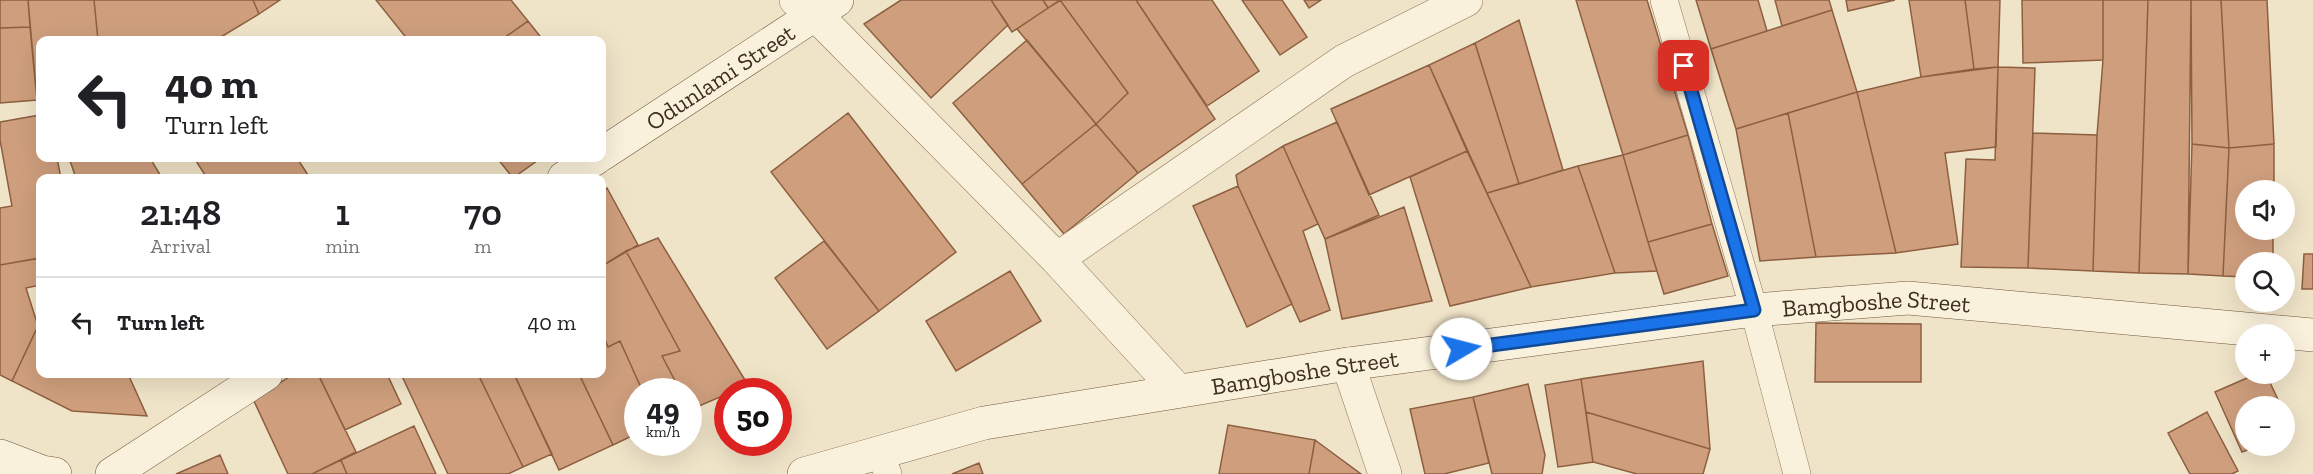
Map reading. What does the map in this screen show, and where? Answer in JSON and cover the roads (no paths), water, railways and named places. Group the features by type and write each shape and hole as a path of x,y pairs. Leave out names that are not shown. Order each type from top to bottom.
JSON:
{"main road":[{"path":"1057,260 1344,61 1466,0"},
{"path":"816,5 1057,260 1178,392"},
{"name":"Odunlami Street","path":"606,151 816,5"},
{"path":"570,174 590,162"},
{"name":"Bamgboshe Street","path":"804,474 884,463 984,423 1348,364 1754,310 1908,298 2313,335"},
{"path":"1348,364 1385,474"},
{"path":"112,474 260,378"},
{"path":"0,456 42,472 55,474"}],"lane":[{"path":"1664,0 1754,310 1797,474"}]}
